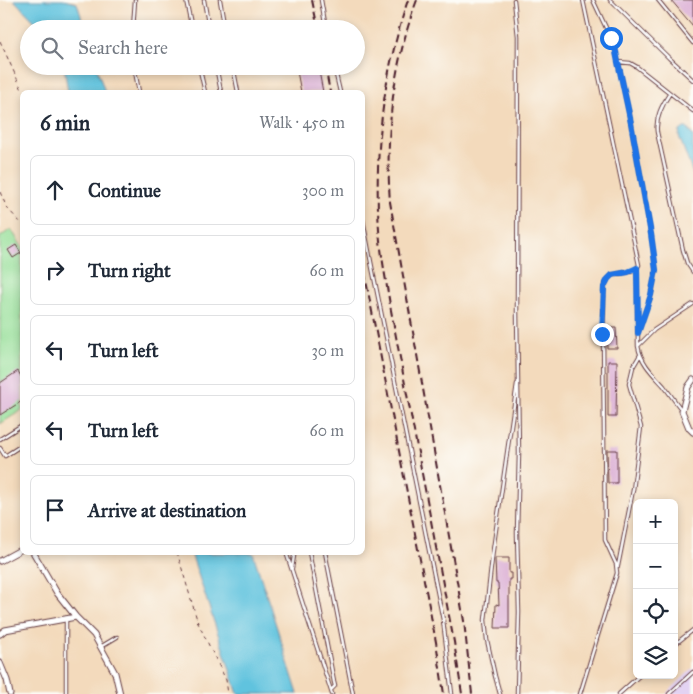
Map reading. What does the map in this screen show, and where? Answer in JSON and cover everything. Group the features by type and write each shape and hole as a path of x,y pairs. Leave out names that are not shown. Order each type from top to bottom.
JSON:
{"street":[{"path":"693,380 688,387 682,411 689,428 693,432"},
{"path":"0,561 20,550"},
{"path":"35,555 57,593 76,617 94,635 115,673 120,694"},
{"path":"2,631 76,617"},
{"path":"0,663 10,694"}],"lane":[{"path":"134,20 135,0"},
{"path":"186,0 190,20"},
{"path":"204,0 207,20"},
{"path":"220,0 223,20"},
{"path":"321,0 324,20"},
{"path":"514,0 518,36 517,273 519,453 517,533 519,612 517,694"},
{"path":"583,0 639,265 637,268 638,346 640,355 648,369 682,411"},
{"path":"593,0 615,47 631,123 656,270 651,295 638,333"},
{"path":"610,0 668,58 693,80"},
{"path":"658,0 693,43"},
{"path":"618,62 630,63 637,67 693,111"},
{"path":"136,75 139,90"},
{"path":"201,75 204,90"},
{"path":"218,75 221,90"},
{"path":"234,75 238,90"},
{"path":"336,75 340,90"},
{"path":"670,93 661,109 657,132 683,250 687,263 693,272"},
{"path":"365,231 443,620 452,694"},
{"path":"617,567 605,540 602,334 604,287 612,275 637,268"},
{"path":"638,346 654,330 693,304"},
{"path":"580,694 617,573 633,490 641,427 629,384 633,367 640,355"},
{"path":"500,694 491,658 485,620 492,550 518,377"},
{"path":"0,439 20,426"},
{"path":"0,448 5,456 20,446"},
{"path":"287,555 331,692"},
{"path":"292,570 294,555"},
{"path":"310,555 335,686 331,692"},
{"path":"326,555 353,694"},
{"path":"66,618 66,694"},
{"path":"678,642 693,630"},
{"path":"100,647 117,638"},
{"path":"669,694 693,672"},
{"path":"619,694 636,679"}],"path":[{"path":"0,41 22,90"},
{"path":"0,192 7,208 20,222"},
{"path":"178,555 198,623 226,680 228,694"}],"shaded area":[{"path":"693,668 693,694 666,694"}],"green space":[{"path":"11,229 20,244 20,411 0,424 0,237"}],"water":[{"path":"14,0 63,0 77,3 82,20 33,20"},
{"path":"65,75 99,75 104,90 68,90"},
{"path":"687,128 693,136 693,174 679,136 680,131"},
{"path":"192,555 254,555 298,694 238,694"}],"building":[{"path":"671,0 693,0 693,26"},
{"path":"298,75 320,75 323,90 301,90"},
{"path":"16,245 20,254 13,258 8,250"},
{"path":"607,328 616,328 617,348 607,348"},
{"path":"608,361 617,361 616,417 608,417"},
{"path":"18,371 20,374 20,402 0,415 0,383"},
{"path":"607,450 617,450 617,483 608,483"},
{"path":"495,558 509,558 511,579 509,579 509,628 495,628 496,604 499,605"}],"railway":[{"path":"312,0 316,20"},
{"path":"408,0 392,56 382,114 378,172 379,230 390,305 454,642 462,694"},
{"path":"417,0 402,49 393,100 389,151 390,202 464,621 472,694"},
{"path":"327,75 330,90"},
{"path":"365,275 436,642 444,694"}],"route":[{"path":"602,334 604,287 608,279 612,275 634,271 637,268 638,333 651,295 656,270 631,123 615,47 611,38"}]}
